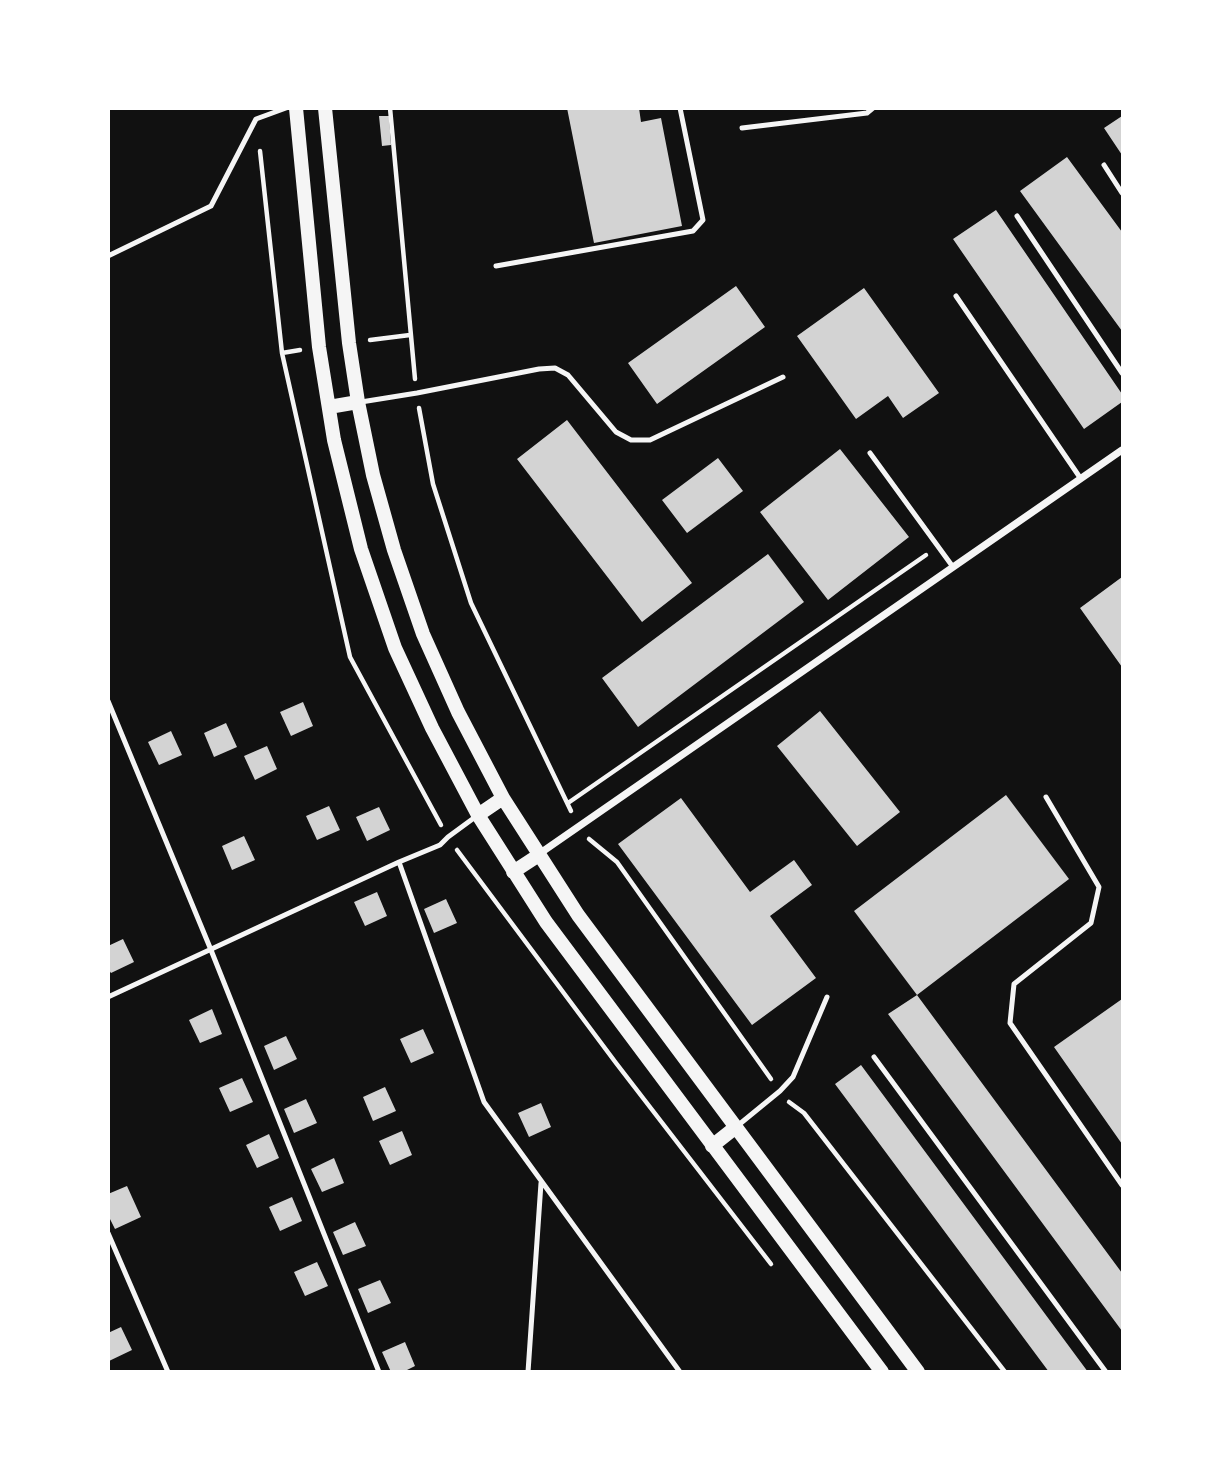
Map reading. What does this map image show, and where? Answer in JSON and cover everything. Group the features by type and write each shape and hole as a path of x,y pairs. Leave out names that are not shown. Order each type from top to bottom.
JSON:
{"main road":[{"path":"296,108 319,347 334,440 361,549 395,648 432,729 478,815 546,922 882,1371"},
{"path":"325,108 349,342 373,475 423,634 458,712 503,798 578,915 918,1371"},
{"path":"329,407 358,402"},
{"path":"478,815 503,798"},
{"path":"513,872 538,855"},
{"path":"712,1146 736,1127"}],"street":[{"path":"538,855 1122,450"}],"lane":[{"path":"108,256 211,206 257,119 286,108"},
{"path":"496,266 693,231 703,220 680,108"},
{"path":"741,128 867,113 873,108"},
{"path":"1104,165 1122,193"},
{"path":"1017,216 1122,373"},
{"path":"956,296 1081,479"},
{"path":"358,402 555,368 568,375 616,432 631,440 650,440 783,377"},
{"path":"870,453 953,567"},
{"path":"108,701 211,950 379,1371"},
{"path":"1046,797 1099,887 1091,923 1014,984 1010,1023 1122,1185"},
{"path":"108,997 440,845 478,815"},
{"path":"399,862 484,1102 680,1371"},
{"path":"736,1127 793,1077 827,997"},
{"path":"874,1056 1106,1371"},
{"path":"528,1371 541,1182"},
{"path":"108,1233 168,1371"}],"path":[{"path":"390,108 416,386"},
{"path":"366,340 411,335"},
{"path":"282,352 300,350"},
{"path":"419,405 433,484 471,603 573,818"},
{"path":"568,803 939,547"},
{"path":"586,836 617,862 772,1080"},
{"path":"786,1100 804,1113 1005,1371"}],"building":[{"path":"567,108 639,108 641,122 661,118 682,226 594,243"},
{"path":"379,116 389,116 391,145 382,146"},
{"path":"1122,116 1122,155 1104,128"},
{"path":"1067,157 1122,232 1122,331 1020,191"},
{"path":"996,210 1122,394 1122,402 1084,429 953,239"},
{"path":"736,286 765,327 657,404 628,363"},
{"path":"864,288 939,393 903,418 888,396 856,419 797,336"},
{"path":"567,420 692,583 642,622 517,459"},
{"path":"840,449 909,537 828,600 760,512"},
{"path":"718,458 743,491 687,533 662,500"},
{"path":"768,554 804,602 638,727 602,678"},
{"path":"1122,577 1122,667 1080,608"},
{"path":"303,702 313,726 291,736 280,712"},
{"path":"820,711 900,812 857,846 777,746"},
{"path":"226,723 237,747 214,757 204,733"},
{"path":"171,731 182,755 159,765 148,742"},
{"path":"267,746 277,769 255,780 244,756"},
{"path":"1006,795 1069,879 917,995 854,911"},
{"path":"681,798 750,892 794,860 812,885 770,916 816,978 752,1025 618,844"},
{"path":"329,806 340,830 317,840 306,816"},
{"path":"379,807 390,830 367,841 356,817"},
{"path":"244,836 255,860 232,870 222,846"},
{"path":"377,892 387,916 365,926 354,902"},
{"path":"446,899 457,923 434,933 424,909"},
{"path":"123,939 134,962 111,973 108,969 108,946"},
{"path":"917,995 1122,1273 1122,1331 888,1014"},
{"path":"1122,999 1122,1144 1054,1047"},
{"path":"212,1009 222,1034 200,1043 189,1020"},
{"path":"423,1029 434,1053 411,1063 400,1039"},
{"path":"286,1036 297,1059 274,1070 264,1046"},
{"path":"861,1065 1088,1372 1049,1372 835,1084"},
{"path":"242,1078 253,1102 230,1112 219,1088"},
{"path":"385,1087 396,1111 373,1121 363,1097"},
{"path":"306,1099 317,1123 294,1133 284,1109"},
{"path":"541,1103 551,1127 529,1137 518,1113"},
{"path":"402,1131 412,1155 390,1165 379,1141"},
{"path":"269,1134 279,1158 257,1168 246,1145"},
{"path":"334,1158 344,1183 322,1192 311,1169"},
{"path":"127,1186 141,1217 115,1229 108,1215 108,1194"},
{"path":"292,1197 302,1221 280,1231 269,1207"},
{"path":"355,1222 366,1246 343,1255 333,1232"},
{"path":"317,1262 328,1286 305,1296 294,1272"},
{"path":"380,1280 391,1303 368,1313 358,1289"},
{"path":"121,1327 132,1350 109,1361 108,1333"},
{"path":"405,1342 415,1366 403,1372 391,1372 382,1352"}]}
